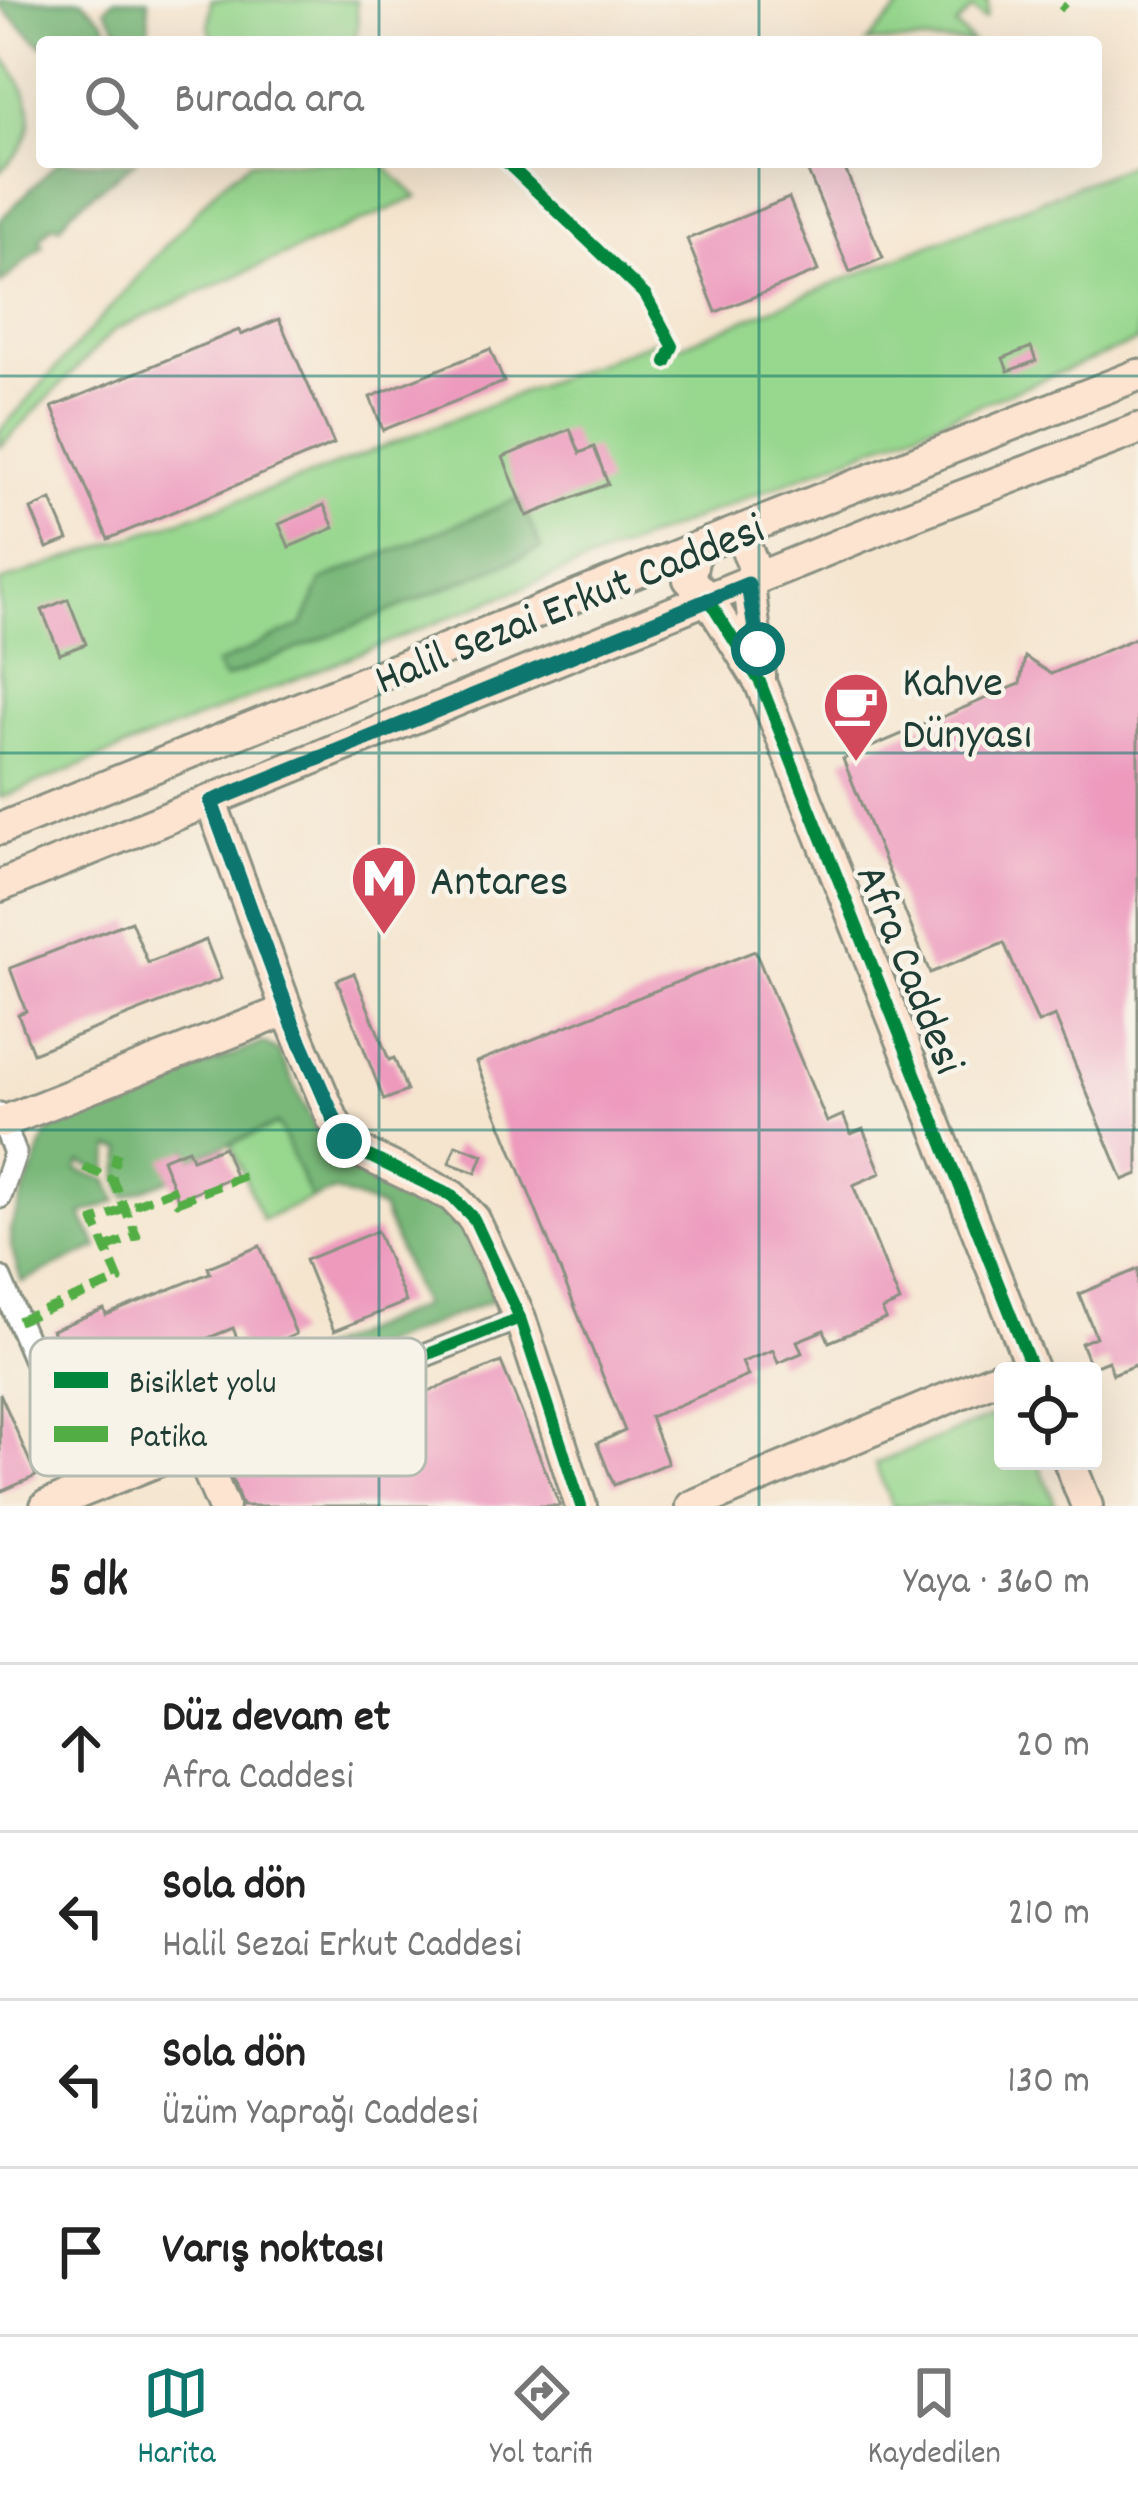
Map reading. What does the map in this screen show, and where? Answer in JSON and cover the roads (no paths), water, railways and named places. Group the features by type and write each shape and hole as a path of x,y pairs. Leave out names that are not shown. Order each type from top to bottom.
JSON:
{"street":[{"name":"Halil Sezai Erkut Caddesi","path":"0,830 695,548 1138,375"},
{"name":"Halil Sezai Erkut Caddesi","path":"0,886 1138,429"},
{"path":"731,535 745,544 752,557 748,584"},
{"path":"695,548 689,579 708,599"},
{"name":"Afra Caddesi","path":"748,584 760,682"},
{"name":"Afra Caddesi","path":"708,599 760,682 1017,1362"},
{"path":"211,802 287,1010 344,1141 365,1156 441,1190 462,1204 481,1232 520,1318 581,1506"},
{"path":"0,1197 15,1153 2,1118 287,1010"},
{"path":"0,1278 30,1350"},
{"path":"426,1355 520,1318"},
{"path":"692,1506 994,1381"},
{"path":"1073,1470 1088,1506"},
{"path":"83,1476 88,1489"},
{"path":"46,1506 120,1476"},
{"path":"210,1476 223,1506"}],"place":[{"name":"Kahve Dünyası","path":"856,764"},
{"name":"Antares","path":"384,937"}]}
